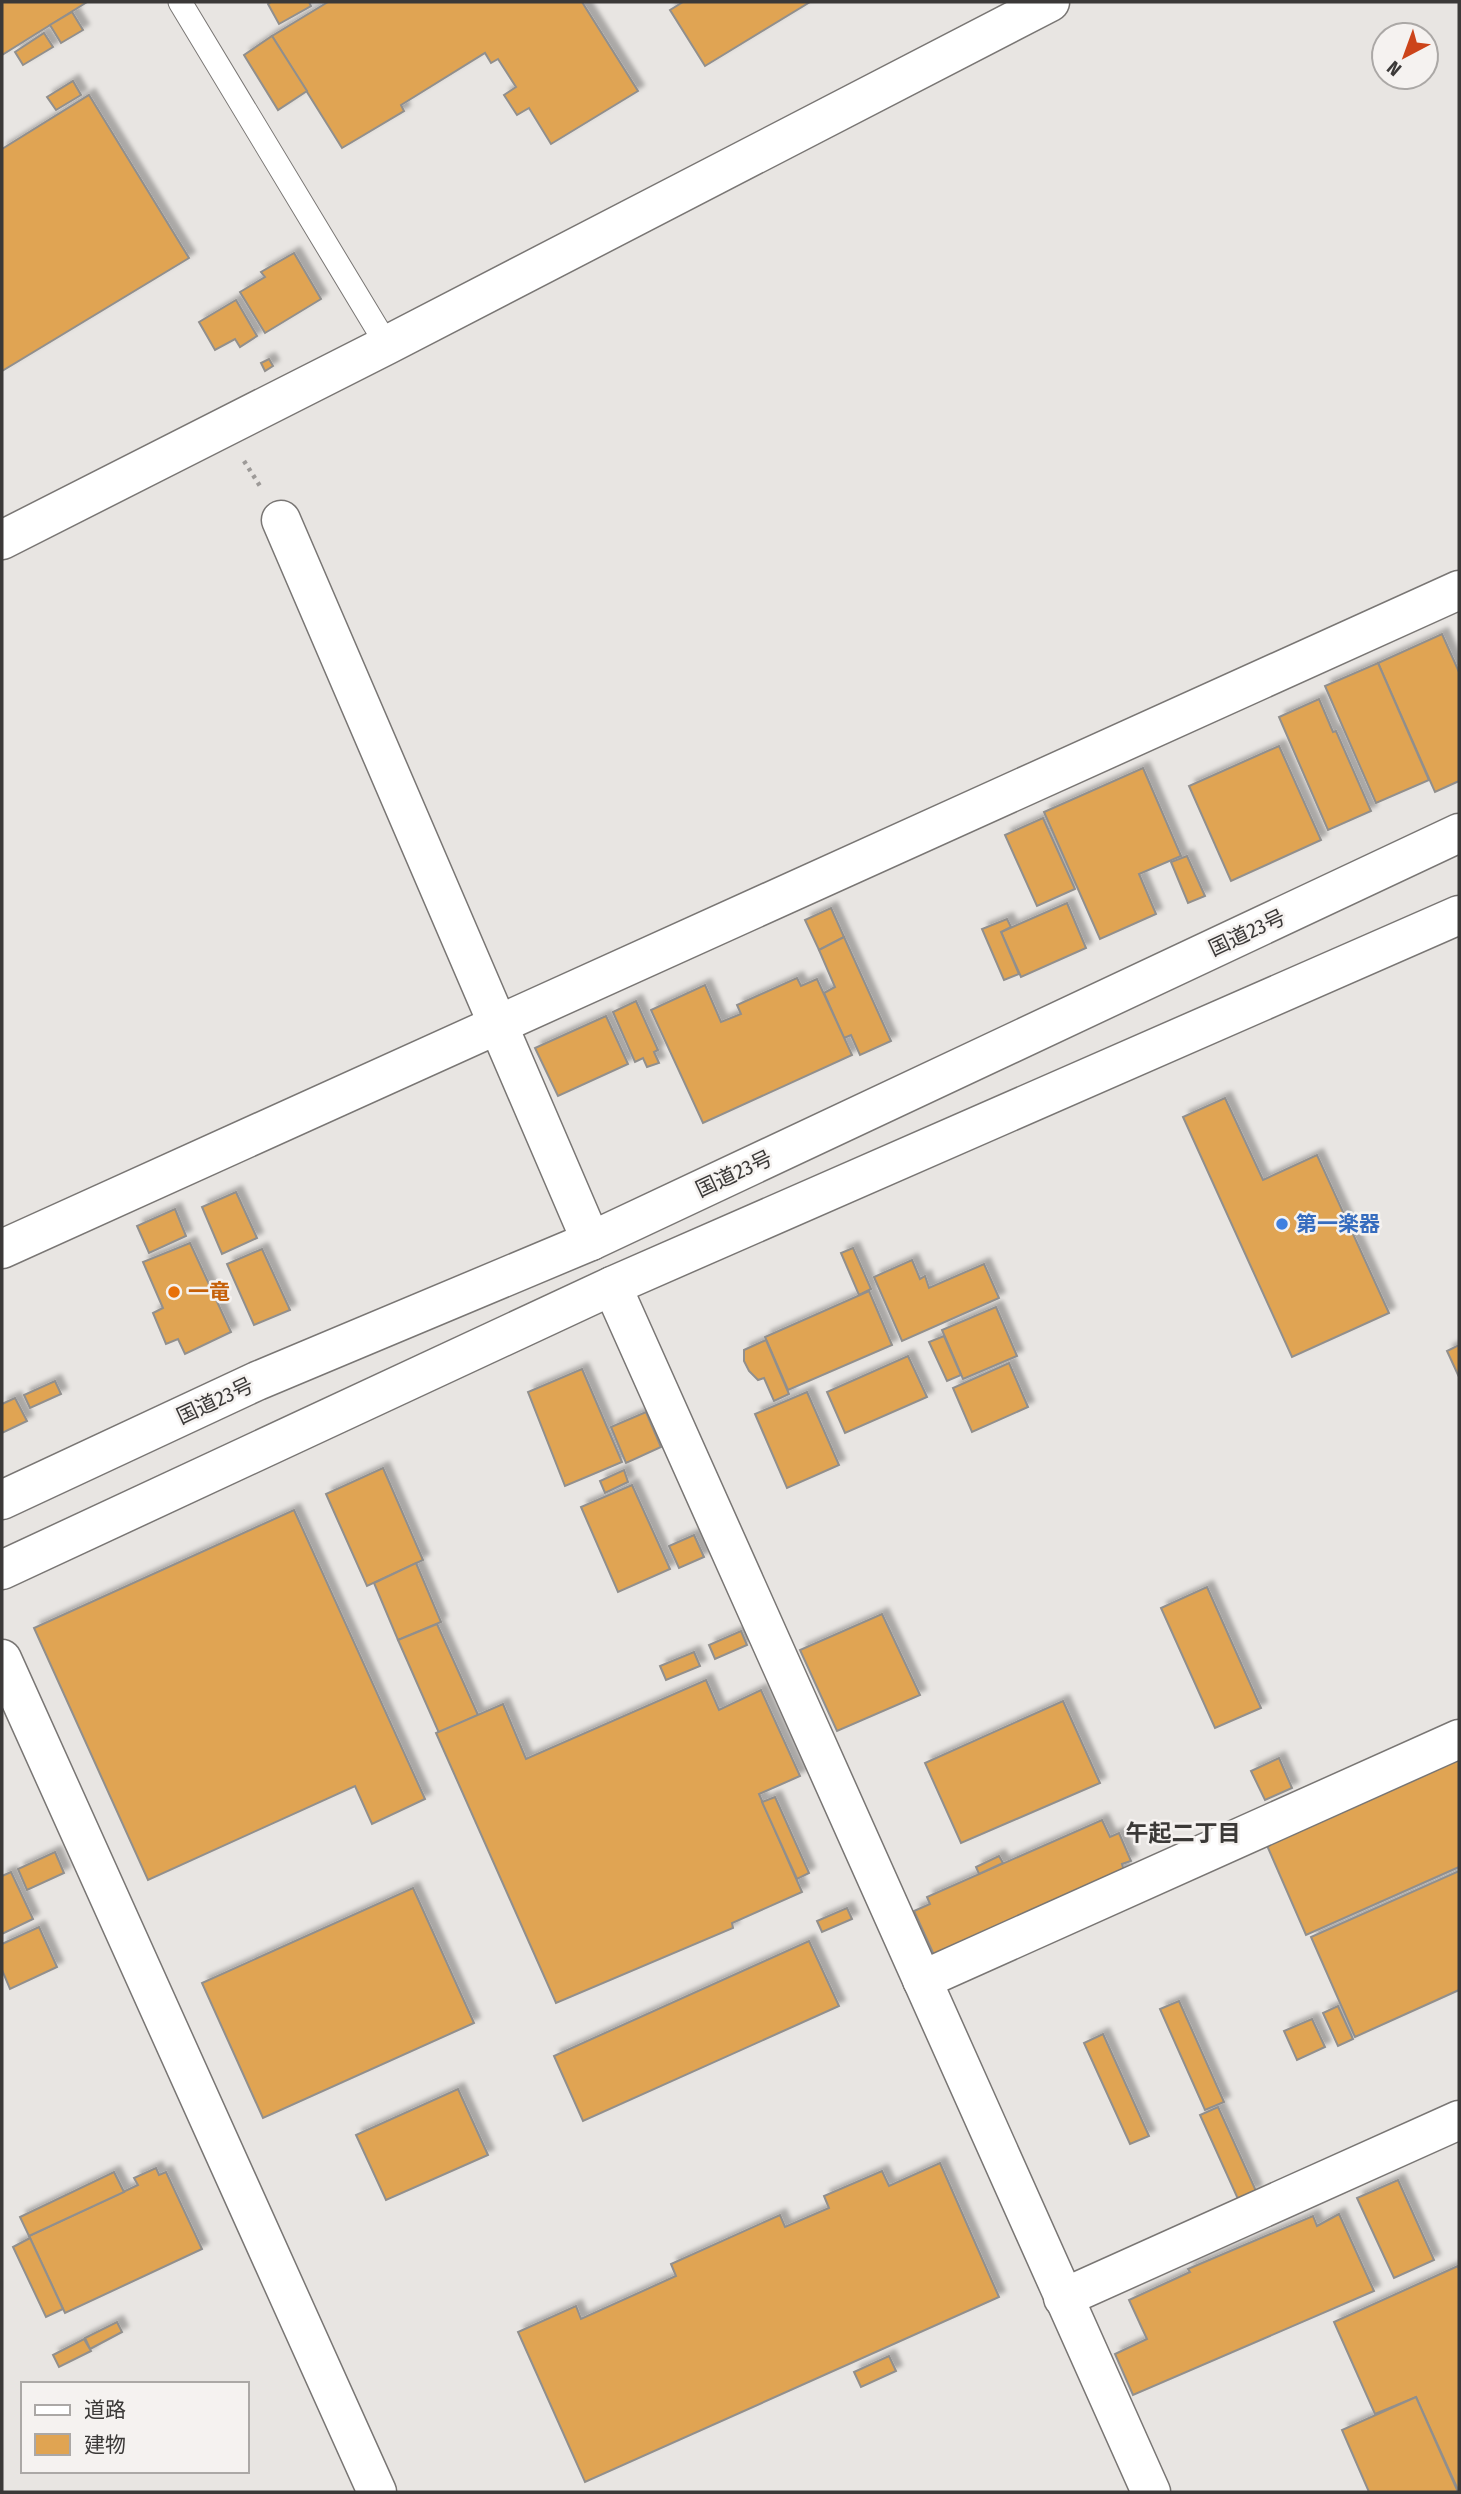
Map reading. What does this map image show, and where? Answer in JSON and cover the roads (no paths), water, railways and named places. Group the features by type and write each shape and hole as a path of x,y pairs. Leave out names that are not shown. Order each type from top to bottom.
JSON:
{"main road":[{"path":"2,540 387,345 1050,2"},
{"path":"281,520 591,1241"},
{"path":"2,1249 1459,590"},
{"name":"国道23号","path":"2,1500 257,1381 591,1241 1459,833"},
{"path":"2,1570 612,1286 1459,915"},
{"path":"612,1286 1151,2492"},
{"path":"2,1659 377,2492"},
{"path":"922,1980 1459,1738"},
{"path":"1063,2298 1459,2120"}],"lane":[{"path":"180,2 387,345"}],"place":[{"name":"第一楽器","path":"1282,1224"},
{"name":"一竜","path":"174,1292"}],"district":[{"name":"午起二丁目","path":"1183,1833"}]}
